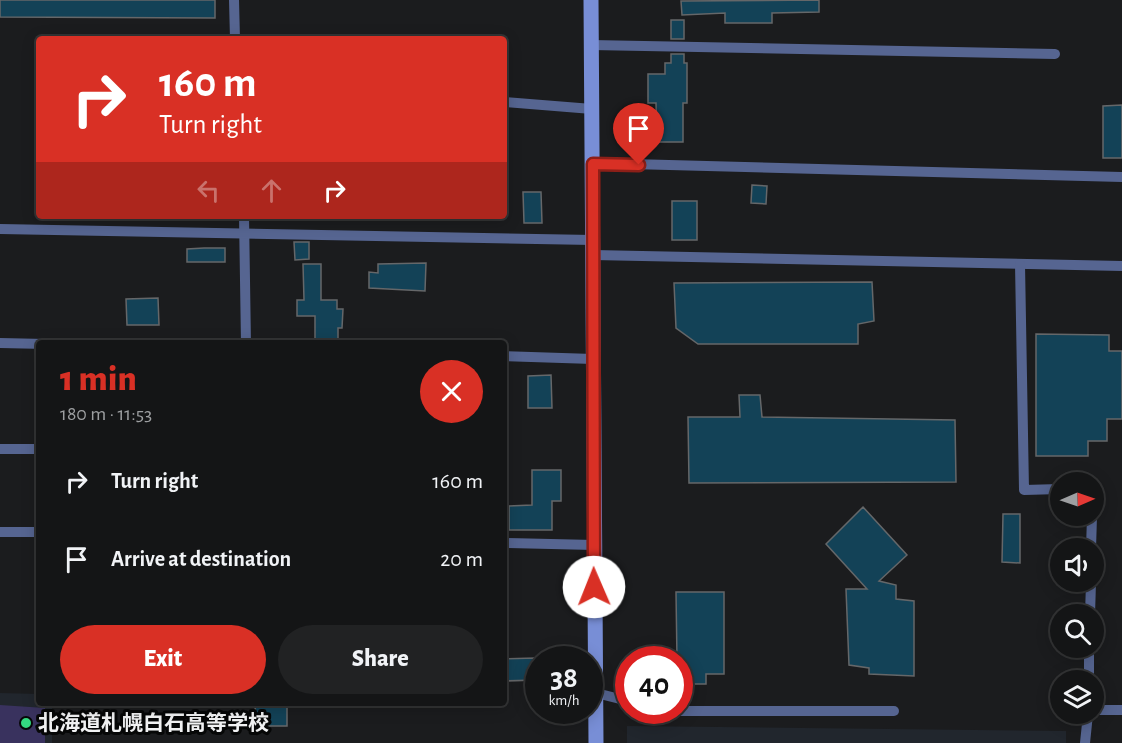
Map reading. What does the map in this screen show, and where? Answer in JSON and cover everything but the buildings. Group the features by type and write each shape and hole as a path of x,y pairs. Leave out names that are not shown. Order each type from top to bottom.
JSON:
{"street":[{"path":"591,0 595,646"},
{"path":"596,724 596,743"}],"lane":[{"path":"234,0 235,36"},
{"path":"591,45 1055,54"},
{"path":"507,102 592,109"},
{"path":"593,164 1122,177"},
{"path":"244,219 246,340"},
{"path":"0,229 244,232 1020,264 1122,266"},
{"path":"1020,264 1024,490 1050,489"},
{"path":"0,343 36,344"},
{"path":"507,356 593,359"},
{"path":"0,449 36,449"},
{"path":"0,532 36,532"},
{"path":"507,543 594,545"},
{"path":"1104,711 1122,710"},
{"path":"693,711 894,711"},
{"path":"1085,743 1087,724"}],"shaded area":[{"name":"北海道札幌白石高等学校","path":"0,693 36,694 36,706 52,706 52,743 0,743"},
{"name":"北海道札幌白石高等学校","path":"0,705 45,708 45,743 0,743"},
{"path":"627,726 1066,731 1066,743 627,743"}],"place":[{"name":"北海道札幌白石高等学校","path":"26,723"}],"route":[{"path":"594,587 593,164 639,165"}]}
